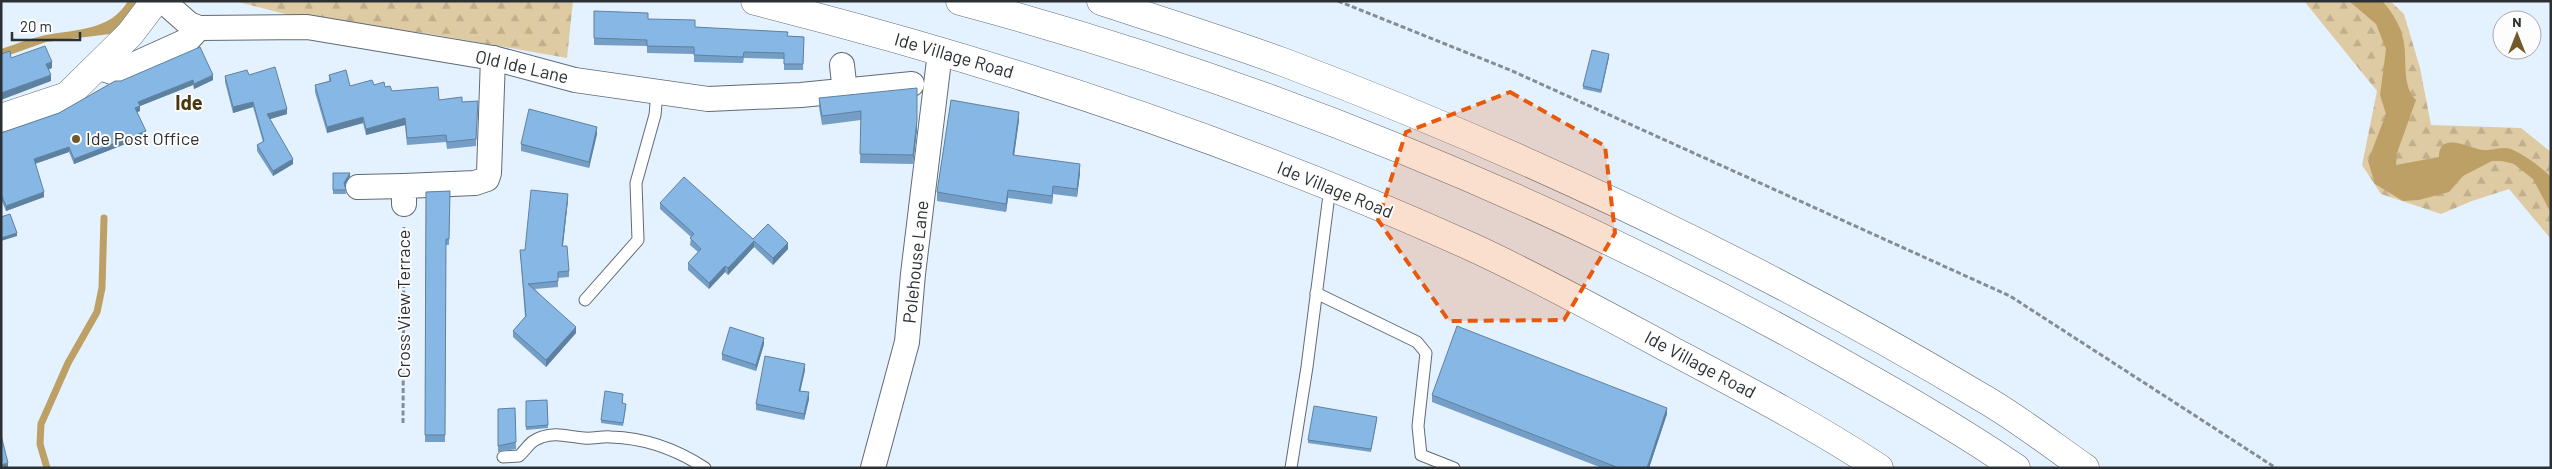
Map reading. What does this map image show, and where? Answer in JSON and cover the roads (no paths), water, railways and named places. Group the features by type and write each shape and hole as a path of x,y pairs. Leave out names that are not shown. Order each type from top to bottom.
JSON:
{"main road":[{"path":"1,118 67,96 130,34 155,1"},
{"name":"Ide Village Road","path":"755,1 940,52 1151,117 1330,187 1474,248 1558,289 1822,430 1879,468"},
{"path":"960,1 1032,21 1266,97 1450,171 1620,246 1748,310 1973,439 2016,468"},
{"path":"1101,1 1290,65 1455,130 1636,212 1758,272 1892,346 1988,401 2086,468"}],"street":[{"path":"97,67 115,73 188,40 199,28 189,24 163,1"},
{"name":"Old Ide Lane","path":"199,28 307,27 493,58 575,80 708,99 845,92 912,84"},
{"name":"Polehouse Lane","path":"873,468 908,342 913,274 940,52"},
{"path":"358,188 404,195 475,183 487,179 489,173 493,58"},
{"path":"842,65 845,92"}],"lane":[{"path":"585,300 638,240 636,183 655,115 657,93"},
{"path":"1291,468 1330,187"},
{"path":"1316,293 1418,342 1426,353 1418,426 1421,455 1454,468"},
{"path":"503,457 519,456 528,444 543,436 562,434 584,438 610,436 640,440 671,448 705,468"}],"waterway":[{"path":"47,468 40,444 41,424 68,363 97,312 102,288 104,218"}],"place":[{"name":"Ide Post Office","path":"76,139"}],"district":[{"name":"Ide","path":"189,103"}]}
